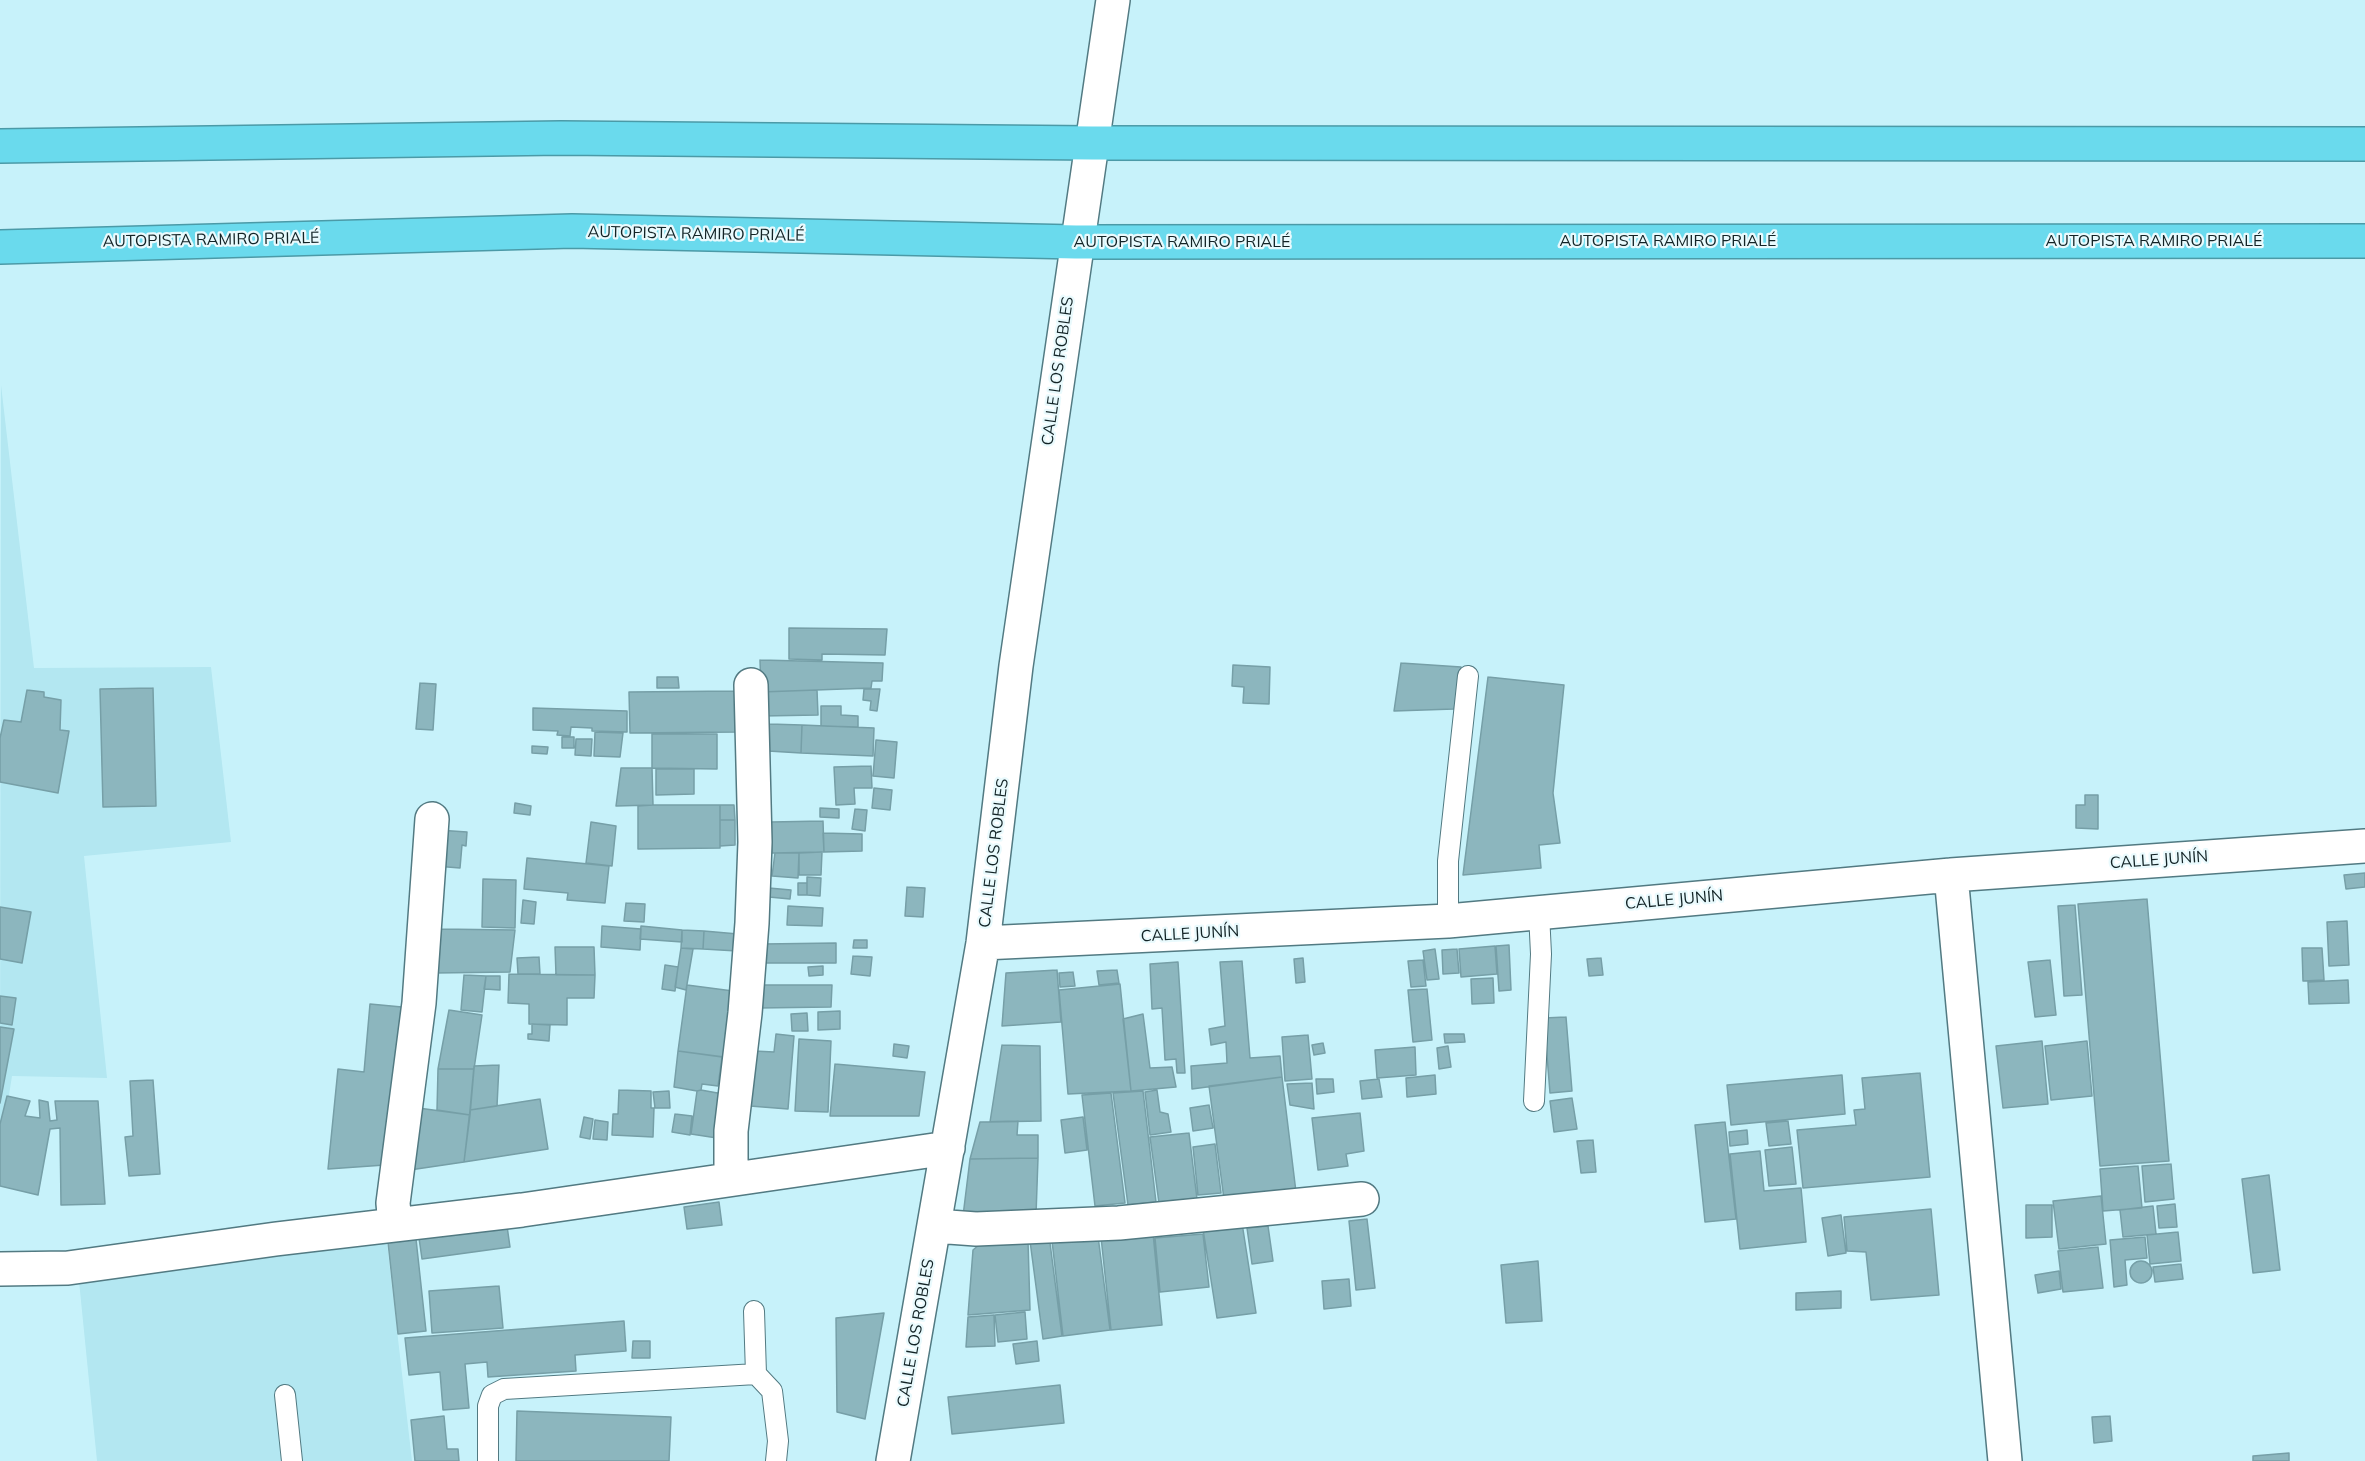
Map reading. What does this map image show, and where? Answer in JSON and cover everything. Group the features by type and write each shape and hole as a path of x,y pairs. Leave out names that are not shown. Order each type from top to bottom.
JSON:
{"highway":[{"path":"0,146 561,138 1092,143 2365,144"},
{"name":"AUTOPISTA RAMIRO PRIALÉ","path":"0,247 572,231 1076,242 2365,241"}],"street":[{"name":"CALLE LOS ROBLES","path":"893,1461 983,944 1016,666 1113,0"},
{"path":"731,1178 731,1131 745,1013 752,923 755,831 751,685"},
{"path":"395,1225 393,1203 419,1003 432,819"},
{"name":"CALLE JUNÍN","path":"983,944 1448,921 1951,875 2365,846"},
{"path":"1951,875 2006,1461"},
{"path":"0,1269 68,1268 276,1239 522,1210 948,1148"},
{"path":"935,1226 976,1229 1119,1223 1362,1198"}],"lane":[{"path":"1448,921 1448,861 1468,676"},
{"path":"1534,1101 1541,954 1539,913"},
{"path":"754,1311 756,1374 772,1392 778,1441 776,1461"},
{"path":"488,1461 488,1406 492,1395 504,1389 756,1374"},
{"path":"285,1395 291,1461"}],"shaded area":[{"path":"1,385 34,668 211,667 231,842 84,856 107,1078 12,1076 0,1152"},
{"path":"386,1234 412,1461 97,1461 78,1271"}],"building":[{"path":"789,628 887,629 885,655 822,654 822,660 789,659"},
{"path":"760,660 883,663 882,681 872,681 871,688 761,692"},
{"path":"1401,663 1461,667 1454,709 1394,711"},
{"path":"1233,665 1270,667 1269,704 1243,703 1244,687 1232,686"},
{"path":"657,677 678,677 679,688 657,688"},
{"path":"1488,677 1564,685 1553,793 1560,843 1539,845 1541,868 1463,875"},
{"path":"420,683 436,684 433,730 416,729"},
{"path":"153,688 156,806 103,807 100,689"},
{"path":"864,689 880,689 877,711 870,710 871,701 863,700"},
{"path":"27,690 44,692 44,697 61,700 60,730 69,731 58,793 0,782 0,738 4,720 21,722"},
{"path":"817,690 818,715 762,716 761,692"},
{"path":"736,691 737,732 630,733 629,692"},
{"path":"821,706 841,706 841,715 858,716 858,727 821,726"},
{"path":"533,708 627,711 627,732 592,731 592,728 571,727 570,736 557,735 558,731 533,730"},
{"path":"769,724 802,725 801,753 768,751"},
{"path":"802,725 874,728 873,756 801,753"},
{"path":"595,732 623,733 620,757 594,756"},
{"path":"652,734 717,734 717,769 652,768"},
{"path":"562,737 574,737 574,748 562,748"},
{"path":"576,739 592,739 591,756 575,755"},
{"path":"876,740 897,742 894,778 873,776"},
{"path":"532,746 548,747 547,754 532,753"},
{"path":"871,766 872,788 854,788 855,804 836,805 834,767"},
{"path":"621,768 652,768 653,805 616,806"},
{"path":"656,769 694,769 694,794 656,795"},
{"path":"874,788 892,790 890,810 872,808"},
{"path":"2085,795 2098,795 2098,829 2076,828 2076,805 2085,805"},
{"path":"515,803 531,806 530,815 514,813"},
{"path":"720,805 720,848 638,849 638,806"},
{"path":"720,805 734,805 735,820 720,820"},
{"path":"820,808 839,809 839,818 820,817"},
{"path":"855,809 867,810 865,831 852,829"},
{"path":"720,820 735,820 735,845 720,846"},
{"path":"823,821 824,852 772,853 771,822"},
{"path":"591,822 616,826 612,866 586,863"},
{"path":"438,830 467,832 466,846 462,845 460,868 435,866"},
{"path":"823,833 862,834 862,851 824,852"},
{"path":"822,852 821,875 799,875 799,853"},
{"path":"775,853 799,853 798,878 772,876"},
{"path":"527,858 609,866 605,903 567,900 568,893 524,889"},
{"path":"2365,873 2365,887 2346,889 2344,875"},
{"path":"807,877 821,878 820,896 807,895"},
{"path":"483,879 516,880 515,928 482,927"},
{"path":"798,883 807,883 807,895 798,895"},
{"path":"907,887 925,888 923,917 905,916"},
{"path":"769,888 791,890 790,899 769,897"},
{"path":"2147,899 2169,1161 2100,1166 2078,904"},
{"path":"523,900 536,902 534,924 521,923"},
{"path":"626,903 645,904 644,922 624,921"},
{"path":"2075,905 2082,995 2064,996 2058,906"},
{"path":"788,906 823,908 822,926 787,925"},
{"path":"0,907 31,912 22,963 0,959"},
{"path":"2347,921 2349,965 2329,966 2327,922"},
{"path":"602,926 641,929 640,950 601,947"},
{"path":"641,926 682,930 682,942 640,939"},
{"path":"438,929 515,930 510,972 435,973"},
{"path":"682,930 704,931 703,949 681,948"},
{"path":"704,931 738,934 737,951 703,949"},
{"path":"854,940 867,940 867,948 853,948"},
{"path":"836,943 836,963 763,963 763,944"},
{"path":"1509,945 1511,990 1499,991 1496,946"},
{"path":"1495,946 1497,974 1461,977 1459,949"},
{"path":"555,947 594,947 595,975 556,975"},
{"path":"681,948 693,949 686,990 675,987"},
{"path":"2302,948 2322,948 2324,980 2303,981"},
{"path":"1435,949 1439,979 1427,980 1423,951"},
{"path":"1457,949 1459,973 1443,974 1442,950"},
{"path":"853,956 872,957 870,976 851,974"},
{"path":"539,957 540,974 518,974 517,958"},
{"path":"1303,958 1305,982 1296,983 1294,959"},
{"path":"1601,958 1603,975 1589,976 1587,959"},
{"path":"1423,960 1426,986 1411,987 1408,961"},
{"path":"2050,960 2056,1015 2035,1017 2028,962"},
{"path":"1242,961 1250,1058 1280,1056 1282,1077 1192,1089 1191,1066 1227,1063 1226,1042 1211,1045 1209,1029 1225,1026 1220,962"},
{"path":"1178,962 1185,1073 1177,1073 1176,1059 1165,1060 1162,1008 1152,1009 1150,964"},
{"path":"665,965 678,967 675,991 662,989"},
{"path":"823,966 823,975 809,976 808,967"},
{"path":"1057,970 1061,1022 1002,1026 1006,973"},
{"path":"1117,970 1119,983 1099,985 1097,971"},
{"path":"1073,972 1075,986 1060,987 1059,973"},
{"path":"509,974 595,975 594,998 567,998 567,1025 529,1024 529,1004 508,1003"},
{"path":"464,975 486,976 482,1012 461,1010"},
{"path":"486,976 500,976 500,990 484,989"},
{"path":"1493,978 1494,1003 1472,1004 1471,979"},
{"path":"2348,980 2349,1003 2309,1004 2308,982"},
{"path":"1120,984 1131,1091 1068,1094 1059,990"},
{"path":"687,985 733,991 724,1057 678,1051"},
{"path":"759,985 832,985 831,1007 758,1008"},
{"path":"1427,989 1432,1040 1413,1042 1408,990"},
{"path":"0,996 16,998 12,1025 0,1023"},
{"path":"370,1004 402,1007 385,1165 328,1169 338,1069 364,1072"},
{"path":"449,1010 482,1015 474,1069 438,1069"},
{"path":"840,1011 840,1029 818,1030 818,1012"},
{"path":"807,1013 808,1031 792,1031 791,1014"},
{"path":"1143,1014 1150,1068 1172,1067 1176,1087 1131,1091 1123,1019"},
{"path":"1566,1017 1572,1091 1550,1093 1544,1018"},
{"path":"532,1024 550,1025 549,1041 528,1039 528,1034 532,1034"},
{"path":"0,1027 14,1029 0,1103"},
{"path":"776,1034 794,1036 788,1109 750,1106 754,1051 774,1052"},
{"path":"1444,1034 1464,1034 1465,1042 1445,1043"},
{"path":"1308,1035 1312,1079 1285,1081 1282,1037"},
{"path":"799,1039 831,1041 828,1112 795,1111"},
{"path":"2042,1041 2048,1104 2003,1108 1996,1046"},
{"path":"2087,1041 2092,1096 2051,1100 2045,1046"},
{"path":"1323,1043 1325,1053 1314,1055 1312,1045"},
{"path":"894,1044 909,1046 907,1058 893,1056"},
{"path":"1002,1045 1040,1046 1041,1121 990,1122"},
{"path":"1448,1046 1451,1067 1439,1069 1437,1048"},
{"path":"1415,1047 1416,1075 1377,1078 1375,1050"},
{"path":"678,1051 722,1057 718,1086 702,1084 701,1090 697,1091 674,1087"},
{"path":"835,1064 925,1072 919,1116 830,1116"},
{"path":"499,1065 497,1106 470,1110 474,1066"},
{"path":"438,1069 474,1069 470,1115 437,1110"},
{"path":"1920,1073 1930,1177 1803,1188 1797,1130 1856,1125 1854,1110 1865,1109 1862,1078"},
{"path":"1435,1075 1436,1094 1407,1097 1406,1078"},
{"path":"1842,1075 1845,1114 1731,1125 1727,1085"},
{"path":"1282,1077 1296,1192 1224,1199 1209,1086"},
{"path":"1316,1079 1333,1079 1334,1092 1317,1094"},
{"path":"1379,1079 1382,1097 1362,1099 1360,1081"},
{"path":"153,1080 160,1174 129,1176 125,1137 133,1136 130,1081"},
{"path":"1312,1083 1314,1109 1290,1105 1287,1084"},
{"path":"619,1090 651,1091 651,1108 654,1108 653,1137 612,1135 613,1114 618,1114"},
{"path":"1157,1090 1160,1112 1168,1114 1171,1132 1150,1135 1145,1092"},
{"path":"669,1091 670,1108 655,1108 653,1092"},
{"path":"697,1091 723,1094 717,1138 691,1134"},
{"path":"1143,1091 1156,1202 1128,1205 1113,1093"},
{"path":"1111,1093 1125,1203 1095,1206 1082,1095"},
{"path":"7,1096 30,1101 25,1116 40,1118 39,1100 48,1102 50,1121 57,1120 55,1101 98,1101 105,1204 61,1205 60,1128 50,1129 38,1195 0,1186 0,1124"},
{"path":"1572,1098 1577,1129 1554,1132 1550,1101"},
{"path":"540,1099 548,1149 464,1162 470,1110"},
{"path":"1209,1105 1213,1128 1193,1131 1190,1108"},
{"path":"411,1107 470,1115 464,1162 403,1171"},
{"path":"1360,1113 1364,1151 1346,1154 1348,1166 1318,1170 1312,1118"},
{"path":"675,1114 692,1116 690,1135 672,1132"},
{"path":"584,1117 593,1119 590,1139 580,1137"},
{"path":"1083,1117 1087,1150 1065,1153 1061,1120"},
{"path":"595,1120 608,1122 607,1140 593,1139"},
{"path":"1018,1121 1017,1135 1038,1135 1038,1158 970,1159 980,1122"},
{"path":"1788,1121 1791,1144 1769,1146 1766,1123"},
{"path":"1725,1122 1736,1219 1705,1222 1695,1125"},
{"path":"1747,1130 1748,1144 1730,1146 1729,1132"},
{"path":"1189,1133 1197,1199 1159,1203 1150,1137"},
{"path":"1593,1140 1596,1172 1581,1173 1577,1141"},
{"path":"1215,1144 1221,1193 1198,1195 1193,1147"},
{"path":"1792,1147 1796,1184 1769,1186 1765,1150"},
{"path":"1760,1151 1764,1191 1801,1188 1806,1242 1740,1249 1730,1154"},
{"path":"1038,1158 1036,1215 963,1216 970,1159"},
{"path":"2171,1164 2174,1199 2145,1202 2142,1166"},
{"path":"2138,1166 2142,1208 2103,1211 2100,1169"},
{"path":"2269,1175 2280,1270 2253,1273 2242,1179"},
{"path":"2101,1196 2106,1244 2059,1249 2053,1201"},
{"path":"719,1202 722,1225 687,1229 684,1207"},
{"path":"2175,1204 2177,1227 2159,1228 2157,1206"},
{"path":"2026,1205 2052,1205 2052,1237 2026,1238"},
{"path":"2153,1206 2156,1234 2123,1237 2120,1210"},
{"path":"1931,1209 1939,1295 1871,1300 1866,1252 1847,1251 1844,1217"},
{"path":"1841,1215 1846,1253 1828,1256 1822,1218"},
{"path":"1367,1219 1375,1288 1356,1290 1349,1221"},
{"path":"1242,1223 1256,1313 1217,1318 1203,1229"},
{"path":"507,1226 510,1247 422,1259 419,1238"},
{"path":"1268,1226 1273,1261 1252,1264 1247,1228"},
{"path":"2178,1232 2181,1261 2150,1264 2147,1235"},
{"path":"1153,1233 1162,1325 1111,1330 1101,1237"},
{"path":"1203,1234 1209,1287 1160,1292 1155,1238"},
{"path":"1098,1236 1110,1330 1063,1336 1052,1241"},
{"path":"2145,1237 2147,1258 2125,1260 2127,1285 2114,1287 2110,1240"},
{"path":"416,1239 426,1331 398,1334 388,1242"},
{"path":"1028,1241 1030,1310 968,1315 973,1250 980,1244"},
{"path":"1030,1241 1050,1243 1062,1336 1043,1339"},
{"path":"2098,1247 2103,1288 2063,1292 2058,1251"},
{"path":"1538,1261 1542,1321 1506,1323 1501,1265"},
{"path":"2137,1261 2145,1261 2152,1268 2152,1276 2145,1283 2137,1283 2130,1276 2130,1268"},
{"path":"2181,1264 2183,1279 2155,1282 2153,1267"},
{"path":"2059,1271 2061,1289 2038,1293 2035,1275"},
{"path":"1349,1279 1351,1306 1324,1309 1322,1281"},
{"path":"499,1286 503,1328 432,1333 429,1291"},
{"path":"1841,1291 1841,1308 1796,1310 1796,1293"},
{"path":"1025,1312 1027,1339 998,1342 995,1315"},
{"path":"884,1313 865,1419 837,1412 836,1318"},
{"path":"994,1315 995,1346 966,1347 968,1317"},
{"path":"624,1321 626,1351 575,1355 576,1371 488,1377 487,1362 465,1364 469,1408 443,1410 440,1372 409,1375 405,1338"},
{"path":"633,1341 650,1341 650,1358 632,1358"},
{"path":"1037,1341 1039,1361 1016,1364 1013,1344"},
{"path":"1060,1385 1064,1423 952,1434 948,1397"},
{"path":"517,1411 671,1417 669,1461 516,1461"},
{"path":"444,1416 447,1449 458,1449 459,1461 415,1461 411,1420"},
{"path":"2110,1416 2112,1441 2094,1443 2092,1417"},
{"path":"2289,1453 2289,1461 2253,1461 2253,1456"}]}
